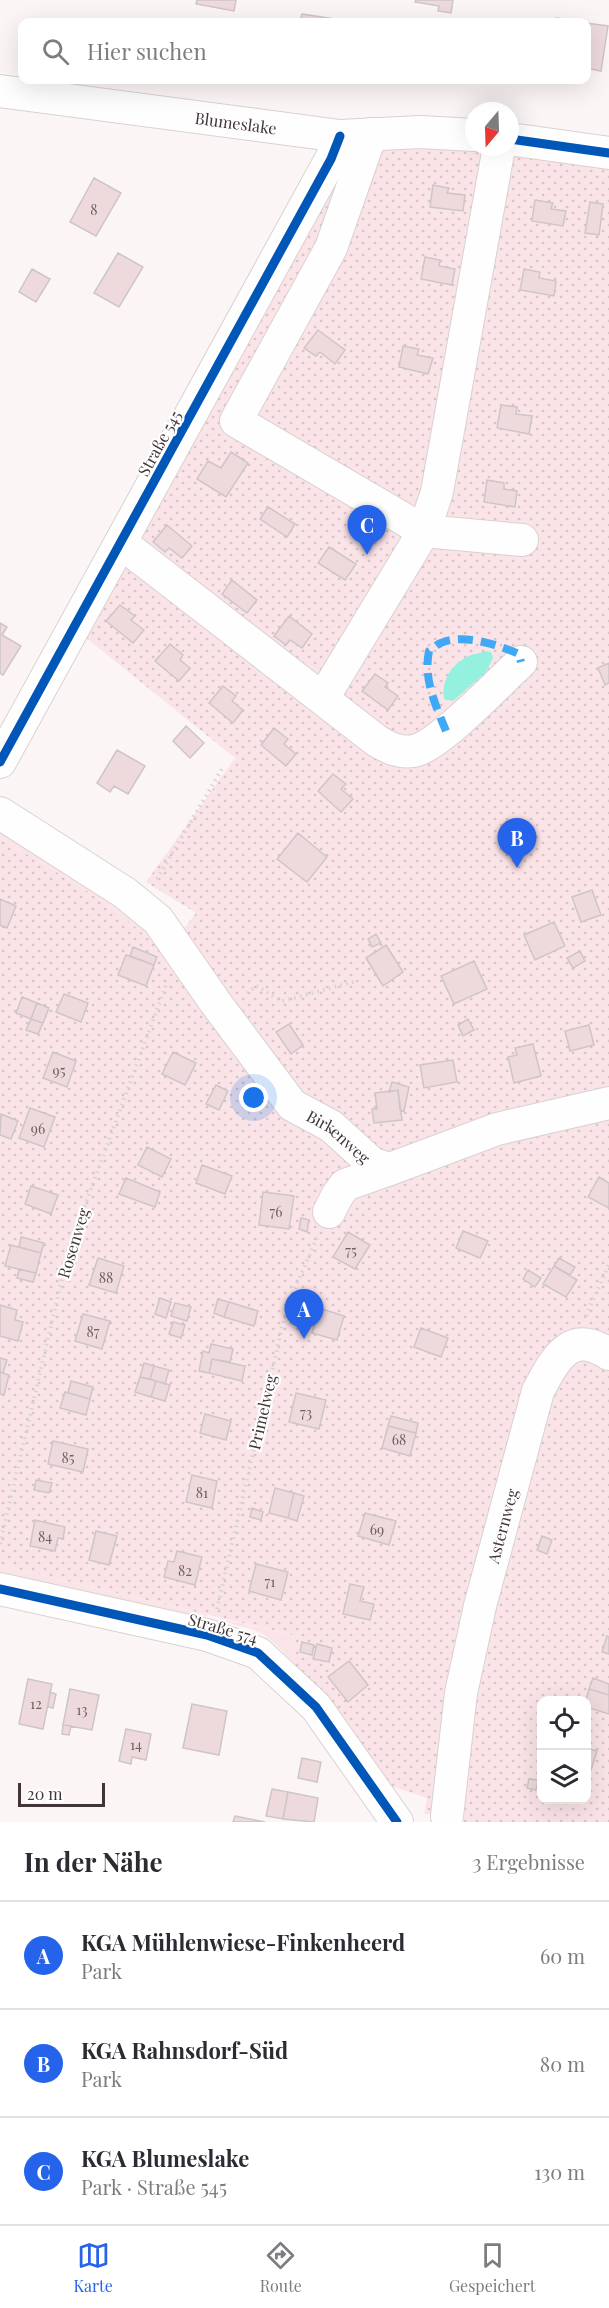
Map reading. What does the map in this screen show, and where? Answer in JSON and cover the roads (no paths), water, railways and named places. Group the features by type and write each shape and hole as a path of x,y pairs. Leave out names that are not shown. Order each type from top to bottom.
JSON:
{"street":[{"name":"Blumeslake","path":"0,90 356,135 420,132 465,134"},
{"path":"356,135 331,248 236,422 424,531 522,540"},
{"name":"Straße 545","path":"0,762 326,170 356,135"},
{"path":"519,140 609,153"},
{"path":"323,698 424,531 437,492 497,156"},
{"path":"121,545 377,741 394,750 413,751 433,743 520,662"},
{"name":"Birkenweg","path":"0,813 125,893 158,920 292,1105 331,1126 373,1164 390,1169 497,1129 609,1103"},
{"path":"329,1212 345,1185 390,1169"},
{"name":"Asternweg","path":"447,1816 461,1693 480,1606 538,1391 554,1361 566,1348 596,1349"},
{"name":"Straße 574","path":"0,1589 207,1635 258,1653 316,1707 397,1822"}],"place":[{"name":"KGA Blumeslake","path":"367,555"},
{"name":"KGA Rahnsdorf-Süd","path":"517,868"},
{"name":"KGA Mühlenwiese-Finkenheerd","path":"304,1339"}]}
